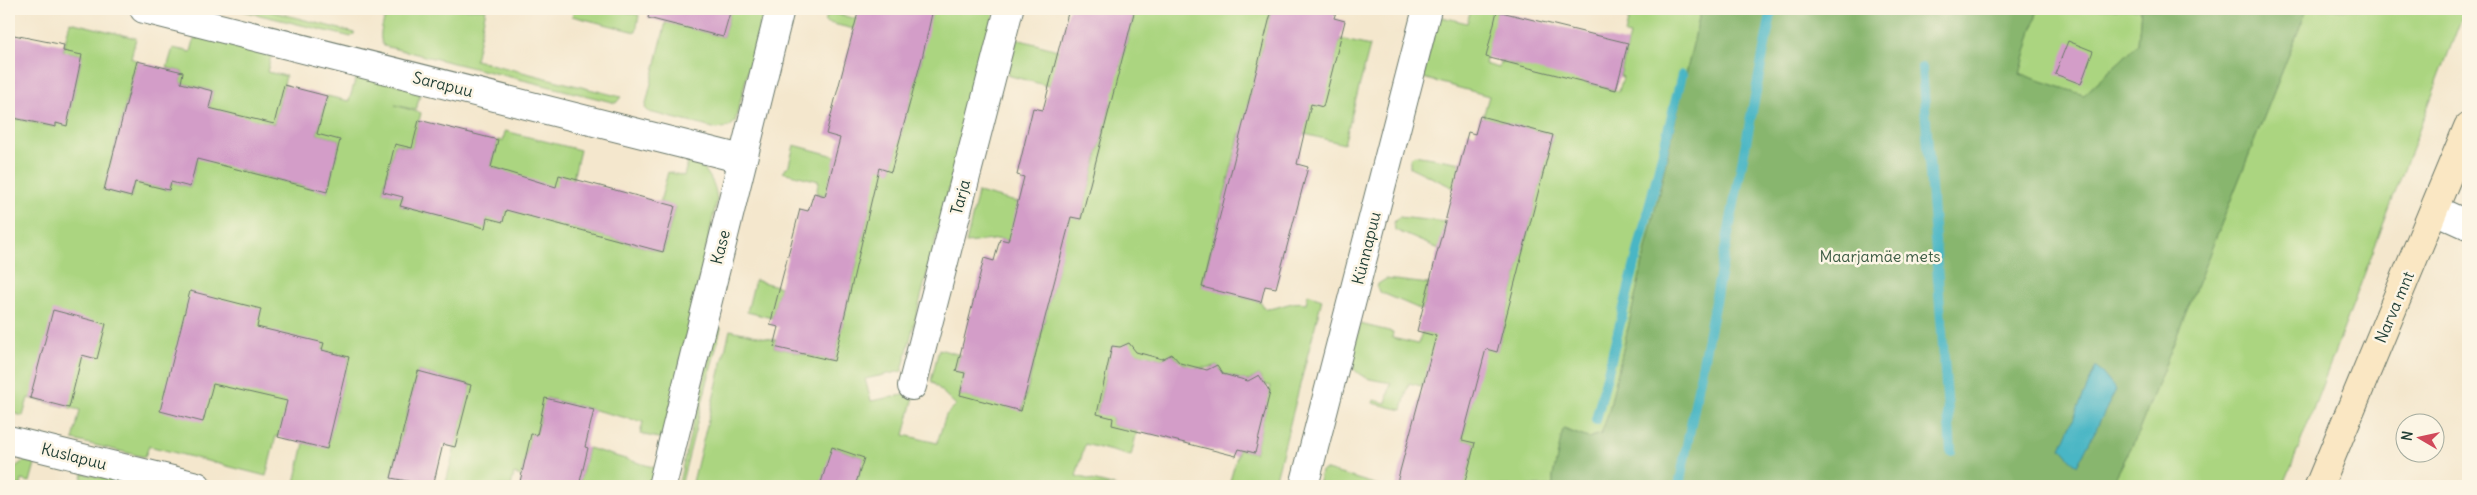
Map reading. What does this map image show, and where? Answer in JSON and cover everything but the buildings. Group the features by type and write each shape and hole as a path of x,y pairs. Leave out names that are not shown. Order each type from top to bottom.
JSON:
{"main road":[{"name":"Narva mnt","path":"2319,486 2468,127"}],"street":[{"name":"Sarapuu","path":"144,9 742,160"},
{"name":"Kase","path":"662,486 780,9"},
{"name":"Tarja","path":"912,386 1009,9"},
{"name":"Künnapuu","path":"1304,486 1427,9"},
{"path":"2435,210 2468,225"},
{"name":"Kuslapuu","path":"9,440 197,486"}],"green space":[{"path":"235,9 263,9 355,33 351,37"},
{"path":"388,9 486,9 475,60 621,97 616,103 384,46 381,33"},
{"path":"574,9 615,9 639,15 636,32 572,16"},
{"path":"731,9 764,9 735,122 729,127 717,129 649,112 645,108 666,22 723,37"},
{"path":"933,9 995,9 902,371 865,379 871,401 903,395 914,397 904,435 937,443 946,415 956,405 931,381 939,349 960,355 956,371 965,373 960,395 1022,410 1061,254 1000,239 966,243 978,192 1081,219 1111,103 1007,75 1017,39 1120,67 1135,9 1272,9 1248,105 1307,120 1320,68 1332,71 1340,39 1370,46 1344,144 1301,133 1297,147 1240,133 1202,286 1261,302 1265,309 1300,302 1306,303 1308,294 1322,299 1274,486 1250,486 1230,481 1239,449 1255,453 1271,386 1265,385 1259,375 1248,381 1223,374 1217,365 1205,368 1193,367 1181,362 1172,354 1162,359 1112,346 1097,413 1113,418 1112,425 1137,431 1131,456 1085,444 1076,476 1116,486 855,486 864,458 833,447 820,486 692,486 730,330 776,340 774,347 834,361 870,206 816,193 819,181 782,172 789,165 794,145 891,171 923,54 865,38 866,32 825,22 828,12 891,27 930,20"},
{"path":"1471,9 1498,9 1485,64 1499,68 1501,61 1517,65 1591,64 1587,83 1619,91 1623,77 1620,76 1630,35 1625,34 1631,9 1701,9 1608,415 1601,434 1588,438 1564,429 1553,476 1553,486 1464,486 1475,443 1462,440 1475,389 1425,376 1422,386 1409,383 1402,410 1373,403 1374,400 1386,403 1391,383 1362,376 1351,363 1360,324 1393,332 1392,338 1418,344 1422,332 1497,351 1553,135 1483,117 1489,96 1423,78 1438,16 1467,23"},
{"name":"Maarjamäe mets","path":"1701,9 2038,9 2020,74 2084,95 2138,44 2141,9 2307,9 2136,438 2111,486 1553,486 1553,476 1563,429 1588,438 1601,434 1608,415"},
{"path":"2038,9 2141,9 2138,44 2084,95 2020,74"},
{"path":"2307,9 2465,9 2290,470 2283,486 2111,486 2136,438"},
{"path":"70,22 136,38 131,58 137,61 104,190 131,197 135,182 169,190 171,182 190,187 213,91 181,83 183,72 167,68 173,48 191,52 196,32 272,52 267,72 286,76 274,124 252,119 239,170 327,192 340,140 317,134 327,96 349,101 357,74 421,91 416,110 395,105 421,113 412,148 395,144 383,192 403,197 400,206 485,227 487,218 503,221 515,175 491,167 498,140 503,141 505,131 580,150 573,179 547,221 663,252 675,207 660,202 668,172 684,176 689,157 695,160 709,175 717,200 663,439 640,434 643,422 546,398 536,435 531,434 521,476 514,474 511,486 445,486 471,385 418,371 391,477 395,479 393,486 308,486 295,483 304,443 327,448 349,357 322,350 324,343 278,437 276,436 266,476 149,446 145,457 73,440 80,410 28,398 23,416 9,412 9,117 55,127 56,123 67,125 82,55 63,51"},
{"path":"1414,155 1468,164 1454,188 1410,167 1410,159"},
{"path":"1399,217 1445,222 1439,249 1395,230 1394,222"},
{"path":"1386,279 1429,284 1422,310 1380,292 1377,288 1378,284"},
{"path":"755,280 780,287 772,318 747,312"},
{"path":"716,327 721,328 681,486 678,486"},
{"path":"588,448 656,468 651,486 579,486"},
{"path":"30,459 36,460 30,482 22,480 21,486 9,486 10,476 14,469"},
{"path":"1324,470 1381,486 1318,486 1321,471"},
{"path":"83,473 139,486 80,486"}],"water":[{"path":"2096,366 2116,390 2077,466 2061,448"}],"waterway":[{"path":"1679,486 1772,9"},
{"path":"1922,68 1951,451"},
{"path":"1596,420 1682,75"}]}
